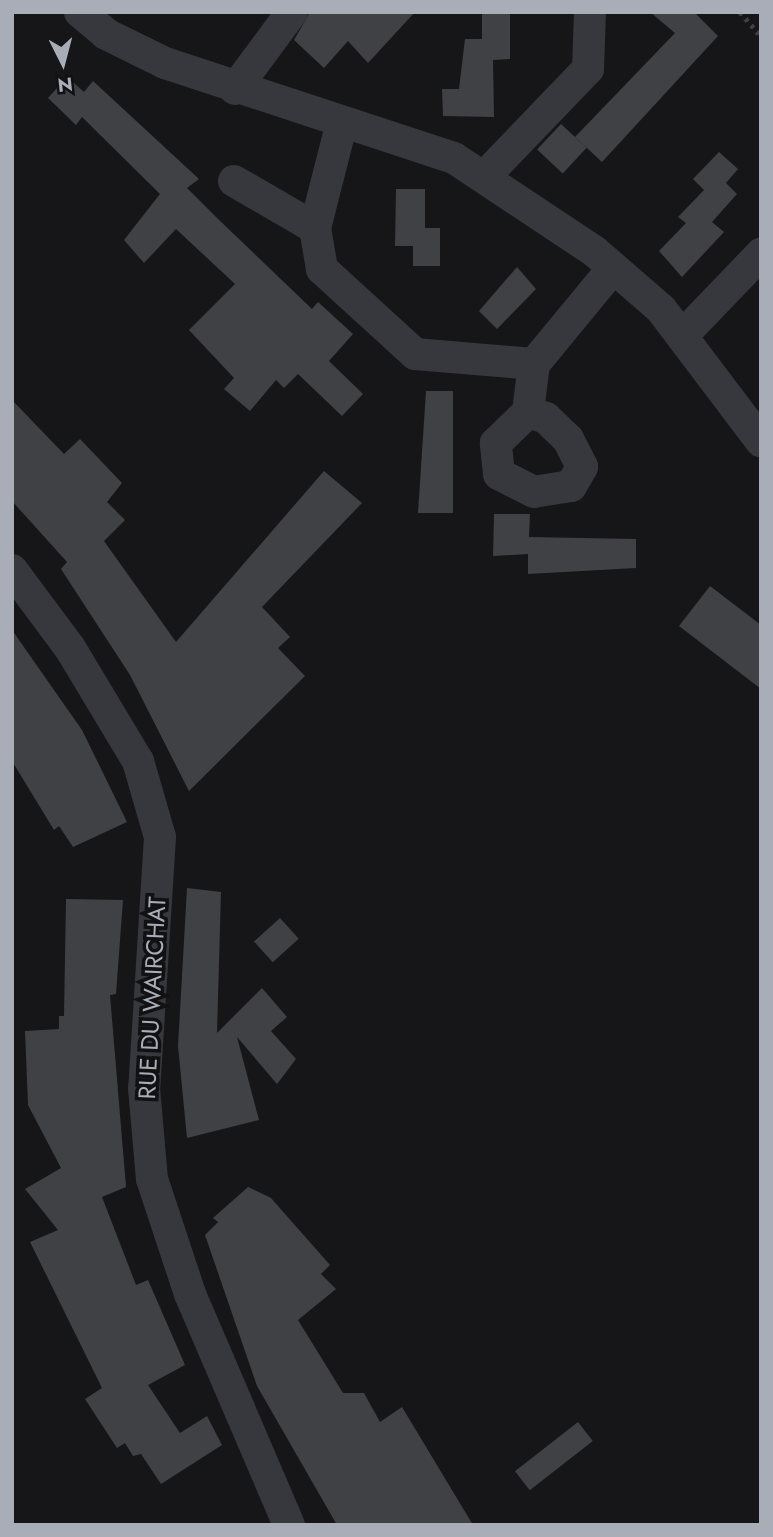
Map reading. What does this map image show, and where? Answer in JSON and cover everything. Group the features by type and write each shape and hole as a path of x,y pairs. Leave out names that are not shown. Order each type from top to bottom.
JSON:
{"street":[{"path":"80,12 106,34 235,89 454,158 613,268 682,336 761,441"},
{"path":"235,89 292,12"},
{"path":"484,177 588,69 590,12"},
{"path":"342,122 315,228 322,270 415,354 534,364"},
{"path":"234,181 315,228"},
{"path":"682,336 761,254"},
{"path":"528,412 534,364 613,268"},
{"name":"RUE DU WAIRCHAT","path":"12,570 70,648 138,761 160,837 144,1088 152,1180 190,1294 289,1525"}],"path":[{"path":"740,12 761,36"}],"building":[{"path":"310,12 415,12 368,63 348,41 324,68 294,40"},
{"path":"482,12 510,12 510,59 493,60 494,117 443,116 442,89 459,89 465,39 482,39"},
{"path":"650,12 694,12 718,36 602,162 575,137 675,33"},
{"path":"67,77 84,92 93,81 199,179 187,188 216,217 312,309 318,302 353,334 329,361 363,394 342,416 298,374 284,388 276,380 250,411 224,389 234,378 189,330 235,284 176,229 144,263 124,240 160,194 82,117 76,125 48,98"},
{"path":"561,124 587,148 563,173 537,150"},
{"path":"719,152 738,169 726,183 737,194 712,222 724,232 682,277 659,251 686,223 678,217 704,190 693,179"},
{"path":"396,189 425,189 425,228 440,228 440,266 413,266 413,246 395,246"},
{"path":"517,267 536,289 497,329 479,311"},
{"path":"426,391 453,391 453,513 418,513"},
{"path":"12,400 64,454 80,439 122,483 107,502 125,520 104,541 176,642 324,471 362,503 262,607 290,637 278,648 305,676 189,791 130,675 61,569 67,562 12,501"},
{"path":"494,514 530,514 529,537 636,539 636,568 528,574 528,554 493,556"},
{"path":"710,586 761,625 761,689 679,626"},
{"path":"12,630 82,730 127,822 73,847 59,826 54,830 12,761"},
{"path":"187,888 221,892 217,1033 262,988 287,1017 271,1031 296,1059 277,1084 237,1037 259,1120 187,1138 178,1046"},
{"path":"66,899 123,900 116,994 110,995 126,1187 102,1197 136,1285 148,1280 185,1365 148,1385 180,1433 207,1416 222,1445 161,1484 141,1454 133,1456 125,1443 117,1448 85,1399 102,1388 30,1242 58,1230 25,1189 61,1168 28,1105 25,1031 59,1029 59,1016 64,1016"},
{"path":"280,918 299,939 273,962 254,941"},
{"path":"248,1187 271,1198 330,1265 321,1274 336,1289 298,1320 343,1393 364,1393 380,1422 402,1407 473,1525 337,1525 257,1386 205,1235 218,1222 213,1218"},
{"path":"578,1422 593,1441 530,1490 515,1471"}]}
